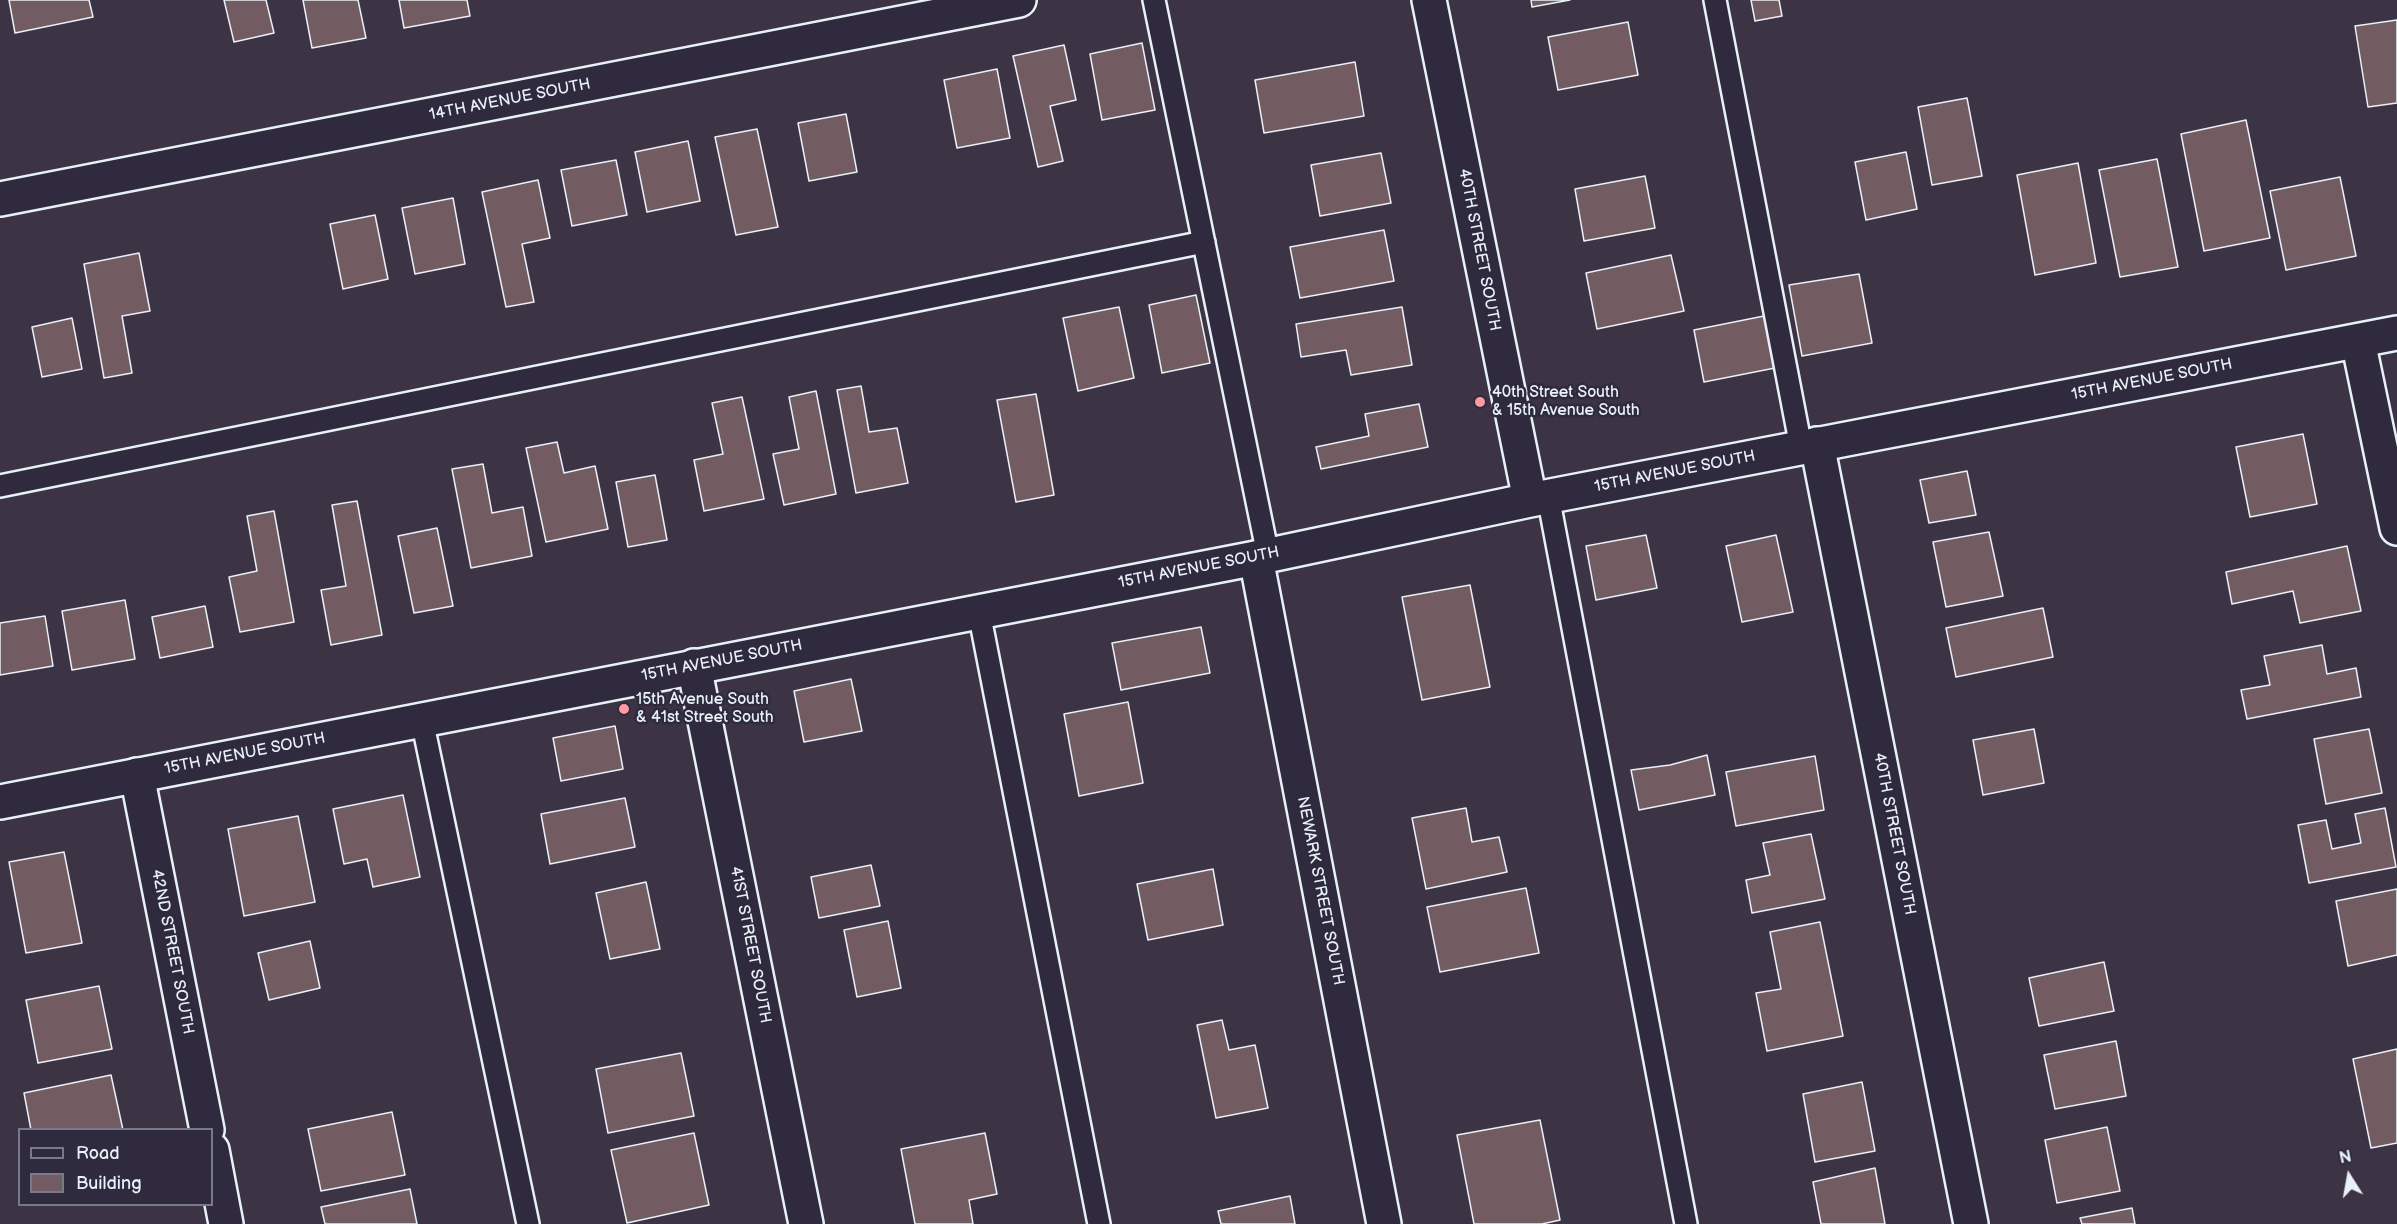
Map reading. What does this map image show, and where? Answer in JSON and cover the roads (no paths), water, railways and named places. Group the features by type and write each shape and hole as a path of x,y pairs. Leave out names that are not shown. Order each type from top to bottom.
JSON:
{"street":[{"name":"14TH AVENUE SOUTH","path":"0,199 1019,0"},
{"name":"40TH STREET SOUTH","path":"1429,0 1539,498"},
{"name":"15TH AVENUE SOUTH","path":"0,802 1262,556 1539,498 2397,333"},
{"path":"2358,341 2397,528"},
{"name":"40TH STREET SOUTH","path":"1809,446 1971,1224"},
{"name":"NEWARK STREET SOUTH","path":"1262,556 1384,1224"},
{"name":"41ST STREET SOUTH","path":"694,666 806,1224"},
{"name":"42ND STREET SOUTH","path":"137,775 207,1128"},
{"path":"213,1155 226,1224"}],"lane":[{"path":"1154,0 1204,242 1262,556"},
{"path":"1714,0 1809,446"},
{"path":"0,486 1204,242"},
{"path":"1539,498 1686,1224"},
{"path":"978,612 1099,1224"},
{"path":"422,720 528,1224"}],"place":[{"name":"40th Street South & 15th Avenue South","path":"1480,402"},
{"name":"15th Avenue South & 41st Street South","path":"624,709"}]}
